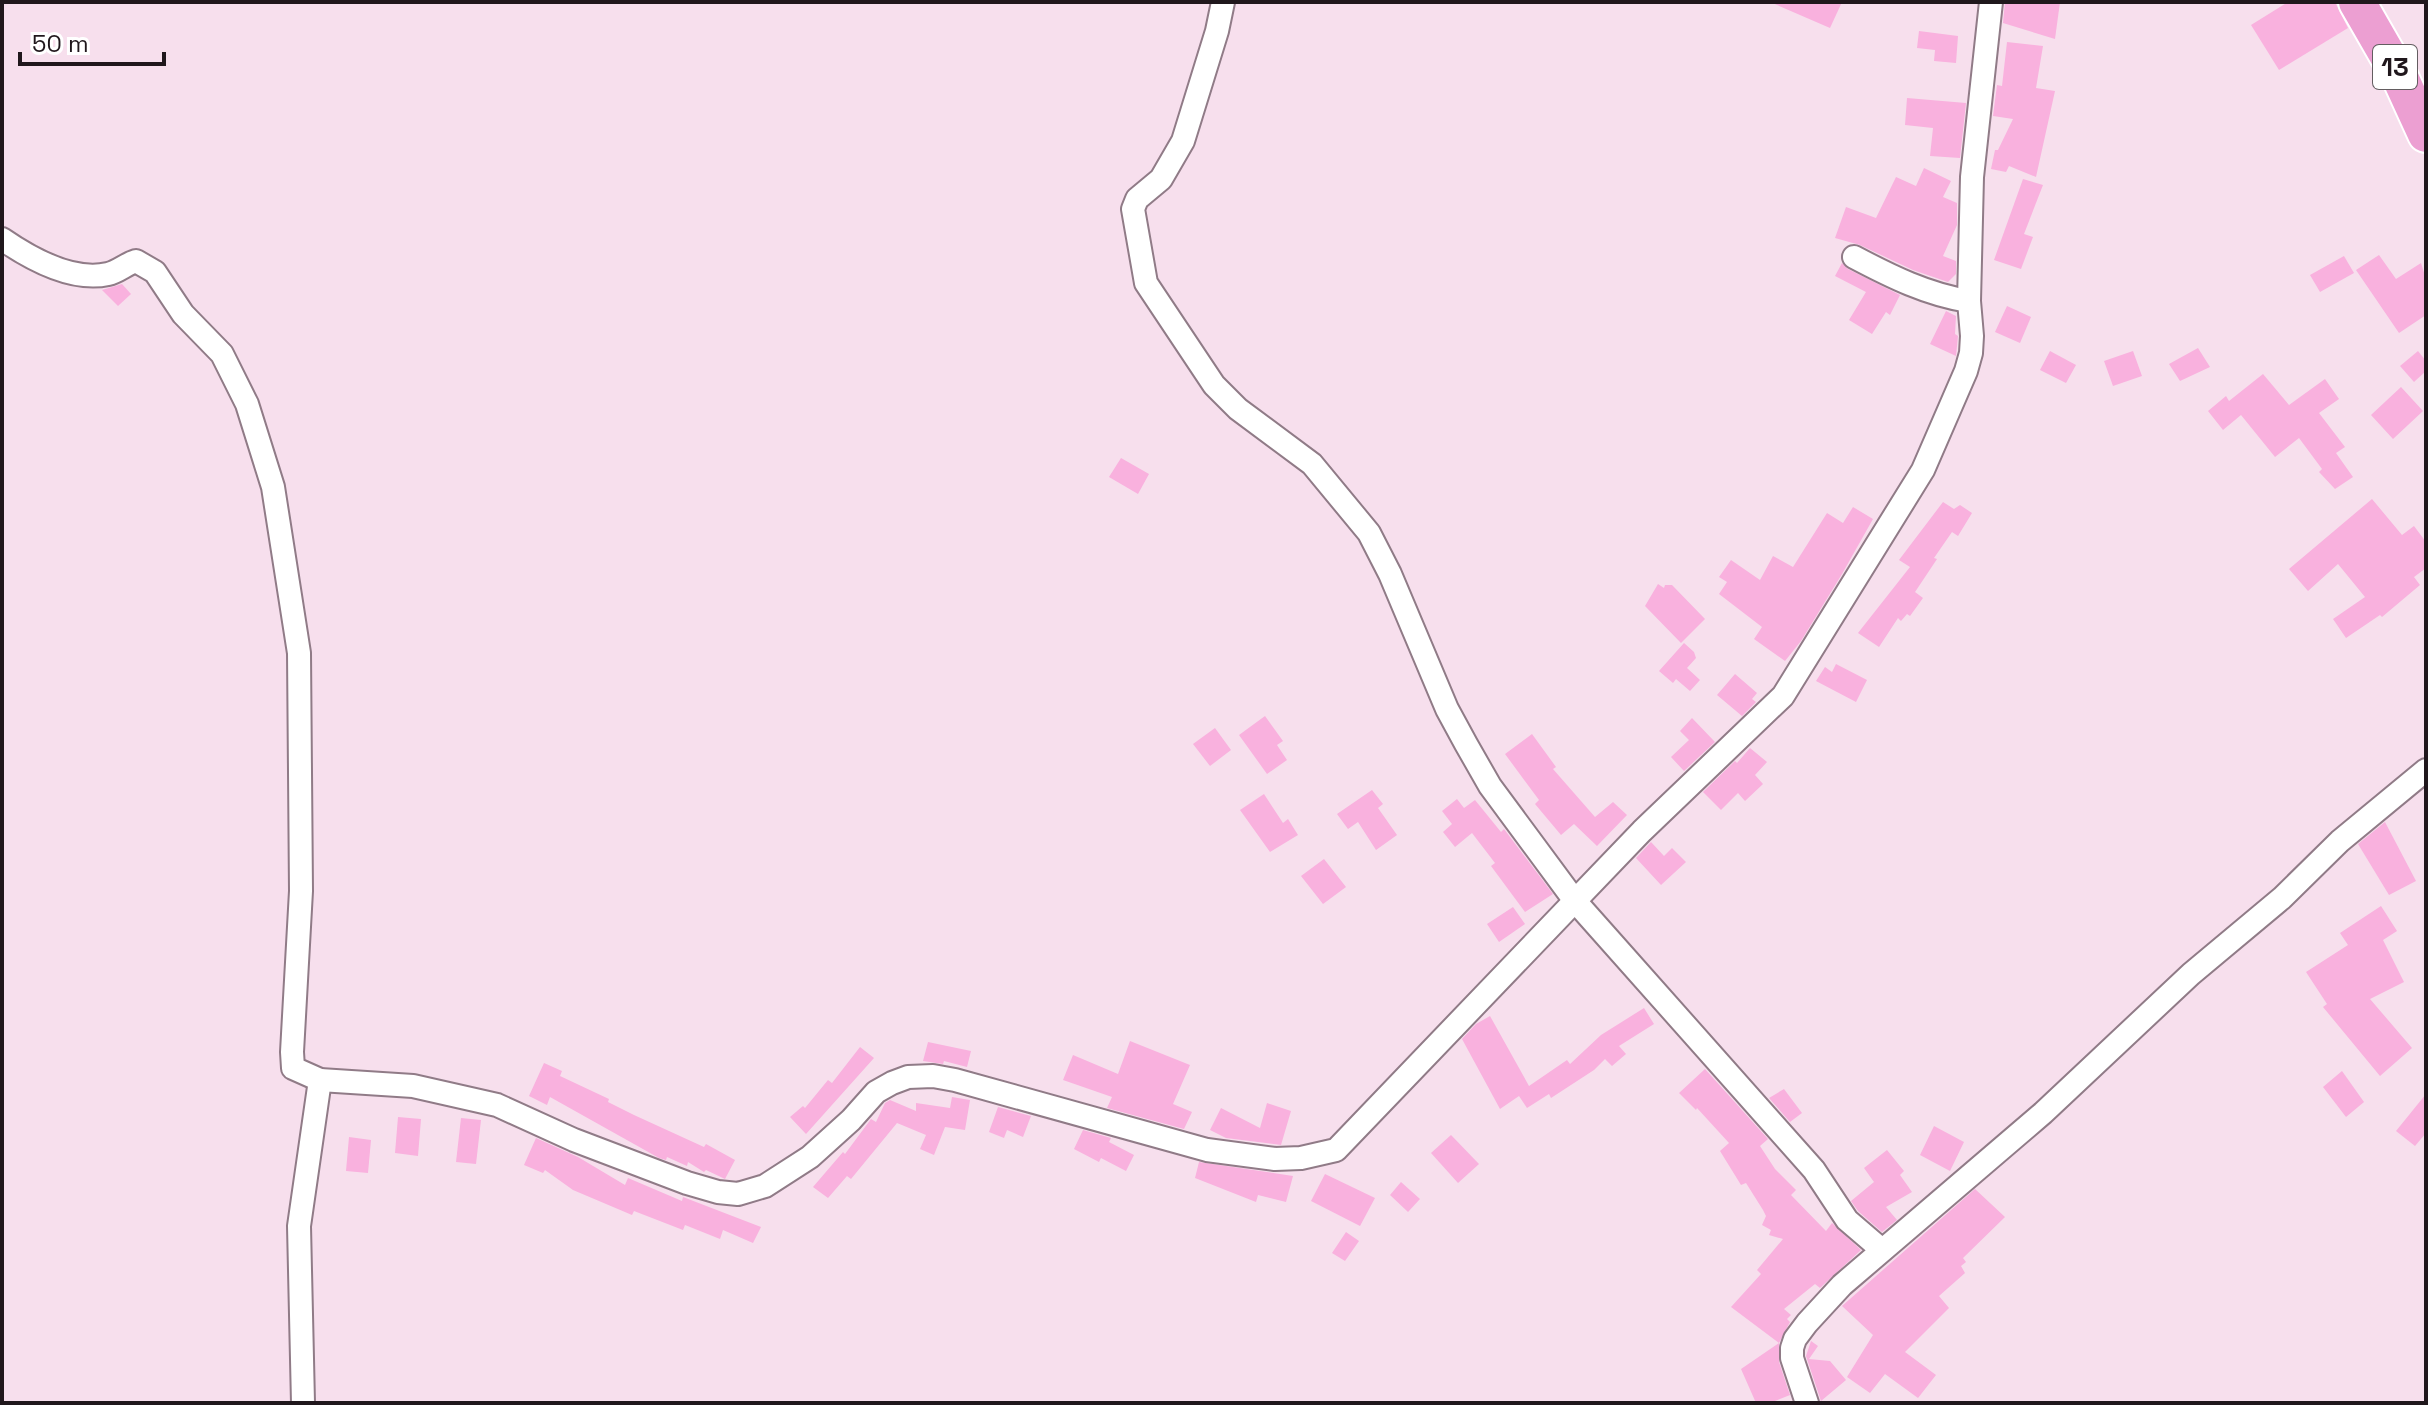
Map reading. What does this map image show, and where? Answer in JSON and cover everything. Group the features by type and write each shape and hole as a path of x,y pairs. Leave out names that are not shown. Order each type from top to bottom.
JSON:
{"highway":[{"name":"13","path":"2357,2 2399,75 2426,134"}],"street":[{"path":"1223,2 1183,141 1161,179 1137,199 1133,209 1146,283 1214,385 1238,409 1312,464 1369,533 1390,574 1447,709 1466,744 1490,786 1575,901 1814,1170 1847,1220 1882,1250"},
{"path":"2,239 43,262 81,276 111,274 136,261 148,267 155,272 183,314 222,354 247,404 273,487 299,653 301,891 293,1068 320,1080 413,1086 497,1105 574,1140 718,1192 738,1194 765,1186 810,1157 851,1120 876,1092 908,1077 933,1076 955,1080 1207,1150 1275,1159 1301,1158 1336,1150 1642,831 1772,708 1793,681 1923,470 1971,353 1972,177 1991,2"},
{"path":"1854,257 1903,282 1969,301"},
{"path":"1807,1403 1792,1358 1795,1339 1831,1296 2043,1113 2180,984 2282,898 2340,841 2426,770"},
{"path":"303,1403 299,1226 320,1080"}],"building":[{"path":"1770,2 1842,2 1830,28"},
{"path":"2005,2 2060,2 2055,39 2003,23"},
{"path":"2288,2 2335,2 2348,28 2279,70 2251,25"},
{"path":"1919,31 1958,36 1956,63 1934,61 1935,50 1917,48"},
{"path":"2007,42 2043,46 2036,88 2055,91 2036,177 2009,166 2006,172 1991,169 1995,150 1998,150 2013,119 1993,116 1997,85 2002,86"},
{"path":"1907,98 1966,103 1960,158 1930,156 1933,128 1905,125"},
{"path":"1924,168 1951,181 1943,197 1957,203 1957,225 1943,256 1956,261 1956,274 1948,282 1913,270 1860,245 1835,238 1846,207 1876,218 1896,177 1916,186"},
{"path":"2023,179 2043,185 2024,234 2033,237 2021,269 1994,260"},
{"path":"2379,255 2396,279 2421,263 2426,279 2426,315 2399,333 2356,270"},
{"path":"2344,256 2354,273 2320,292 2310,275"},
{"path":"1842,263 1900,295 1890,315 1886,312 1872,334 1849,320 1866,292 1835,276"},
{"path":"122,284 131,294 118,306 102,290"},
{"path":"2007,306 2031,317 2020,343 1995,332"},
{"path":"1946,311 1956,316 1956,356 1930,344"},
{"path":"2198,348 2210,367 2180,381 2169,364"},
{"path":"2050,351 2076,365 2066,383 2040,370"},
{"path":"2133,351 2142,376 2113,386 2104,361"},
{"path":"2418,351 2426,361 2426,371 2414,382 2400,366"},
{"path":"2263,374 2289,405 2325,379 2339,399 2319,413 2345,447 2336,453 2353,477 2335,489 2319,472 2322,469 2299,438 2275,457 2241,415 2223,430 2208,411 2226,396 2229,401"},
{"path":"2401,387 2423,411 2393,439 2371,415"},
{"path":"1121,458 1149,474 1138,494 1109,477"},
{"path":"2372,499 2402,535 2414,526 2426,542 2426,568 2414,577 2420,585 2382,617 2380,615 2346,638 2333,619 2365,597 2338,564 2308,591 2289,569"},
{"path":"1943,502 1954,509 1960,505 1972,513 1958,536 1952,532 1934,558 1937,559 1915,592 1923,598 1910,616 1907,614 1901,621 1898,618 1879,647 1858,633 1910,567 1899,560"},
{"path":"1853,507 1873,519 1801,641 1785,661 1754,639 1762,627 1719,594 1727,582 1719,577 1731,560 1760,580 1773,556 1793,567 1827,513 1843,523"},
{"path":"1658,584 1664,588 1665,585 1672,585 1705,619 1681,643 1645,606"},
{"path":"1684,643 1696,658 1687,668 1700,680 1690,691 1676,679 1673,683 1659,671"},
{"path":"1836,664 1867,680 1856,702 1816,681 1825,667 1832,672"},
{"path":"1735,674 1757,693 1752,699 1756,702 1742,716 1717,695"},
{"path":"1265,716 1283,741 1277,745 1287,760 1267,774 1239,735"},
{"path":"1692,718 1715,742 1684,771 1671,757 1689,740 1680,731"},
{"path":"1215,728 1231,750 1210,766 1193,744"},
{"path":"1532,734 1556,767 1553,769 1595,817 1613,802 1627,815 1597,846 1574,824 1561,835 1535,804 1539,800 1505,754"},
{"path":"1750,748 1767,762 1755,775 1763,784 1745,801 1738,793 1721,810 1703,792"},
{"path":"1372,790 1383,804 1378,808 1397,835 1376,850 1358,822 1348,829 1337,814"},
{"path":"1264,794 1283,823 1288,819 1298,835 1270,852 1240,810"},
{"path":"1457,799 1464,808 1475,800 1501,832 1504,829 1553,894 1525,912 1491,866 1495,863 1472,833 1455,847 1443,832 1452,824 1442,811"},
{"path":"2385,822 2416,881 2389,895 2358,844"},
{"path":"1651,842 1664,856 1672,848 1686,862 1661,885 1636,858"},
{"path":"1324,859 1346,887 1323,904 1301,876"},
{"path":"2381,906 2397,931 2383,940 2404,982 2370,999 2412,1048 2380,1076 2323,1007 2327,1004 2306,972 2348,945 2340,933"},
{"path":"1513,907 1525,924 1499,942 1487,924"},
{"path":"1644,1008 1654,1024 1619,1046 1626,1054 1612,1066 1605,1059 1594,1070 1551,1098 1549,1094 1527,1108 1519,1096 1500,1109 1462,1039 1476,1024 1490,1016 1529,1086 1567,1060 1570,1064 1601,1035"},
{"path":"1130,1041 1190,1065 1173,1104 1192,1112 1184,1129 1107,1108 1112,1097 1063,1080 1073,1055 1118,1074"},
{"path":"928,1042 971,1051 967,1067 944,1061 943,1064 923,1061"},
{"path":"860,1047 874,1058 806,1134 790,1117 803,1106 805,1108 828,1080 832,1083"},
{"path":"544,1063 562,1071 560,1076 609,1099 608,1102 704,1147 706,1144 735,1160 725,1179 706,1170 704,1172 688,1162 687,1166 667,1157 666,1160 659,1158 550,1097 547,1105 529,1096"},
{"path":"1705,1069 1768,1139 1760,1146 1775,1169 1796,1190 1791,1195 1826,1231 1832,1223 1861,1250 1820,1288 1815,1284 1784,1309 1791,1315 1787,1319 1790,1322 1779,1343 1731,1307 1761,1274 1757,1270 1783,1239 1769,1235 1771,1230 1762,1225 1766,1216 1763,1210 1746,1183 1741,1185 1720,1151 1729,1143 1679,1093"},
{"path":"2342,1071 2364,1102 2346,1117 2323,1087"},
{"path":"1784,1089 1802,1113 1790,1122 1769,1098"},
{"path":"2426,1094 2426,1133 2415,1146 2396,1131"},
{"path":"952,1097 970,1100 965,1130 945,1127 934,1155 920,1149 926,1135 897,1123 851,1179 847,1176 828,1198 813,1187 843,1152 845,1154 871,1119 876,1122 885,1103 890,1100 916,1111 916,1103 950,1108"},
{"path":"1267,1103 1291,1111 1281,1145 1226,1138 1210,1130 1221,1108 1260,1128"},
{"path":"998,1107 1031,1116 1023,1137 1007,1130 1004,1138 989,1132"},
{"path":"398,1117 421,1119 418,1156 395,1153"},
{"path":"461,1118 481,1120 476,1164 456,1162"},
{"path":"1934,1126 1964,1142 1950,1171 1920,1155"},
{"path":"1083,1130 1111,1138 1109,1142 1134,1155 1126,1171 1074,1149"},
{"path":"1451,1135 1479,1164 1458,1183 1431,1153"},
{"path":"349,1137 371,1140 368,1173 346,1171"},
{"path":"536,1138 578,1157 625,1185 628,1178 682,1201 683,1197 761,1227 753,1243 723,1230 720,1239 685,1225 683,1230 634,1211 632,1215 573,1190 545,1170 543,1173 524,1165"},
{"path":"1887,1150 1904,1171 1900,1175 1912,1192 1886,1207 1897,1220 1882,1232 1851,1201 1874,1182 1864,1168"},
{"path":"1199,1162 1293,1176 1286,1202 1258,1195 1256,1202 1195,1178"},
{"path":"1325,1174 1375,1198 1360,1226 1311,1201"},
{"path":"1401,1182 1420,1199 1408,1212 1390,1195"},
{"path":"1975,1189 2005,1217 1963,1258 1966,1262 1961,1266 1965,1273 1939,1296 1949,1308 1905,1352 1936,1375 1918,1398 1885,1374 1870,1393 1847,1377 1873,1335 1842,1306"},
{"path":"1346,1232 1359,1241 1345,1261 1332,1253"},
{"path":"1811,1341 1818,1346 1809,1359 1830,1361 1846,1380 1821,1401 1806,1356"},
{"path":"1779,1343 1779,1362 1790,1395 1770,1403 1756,1403 1741,1369"}]}
